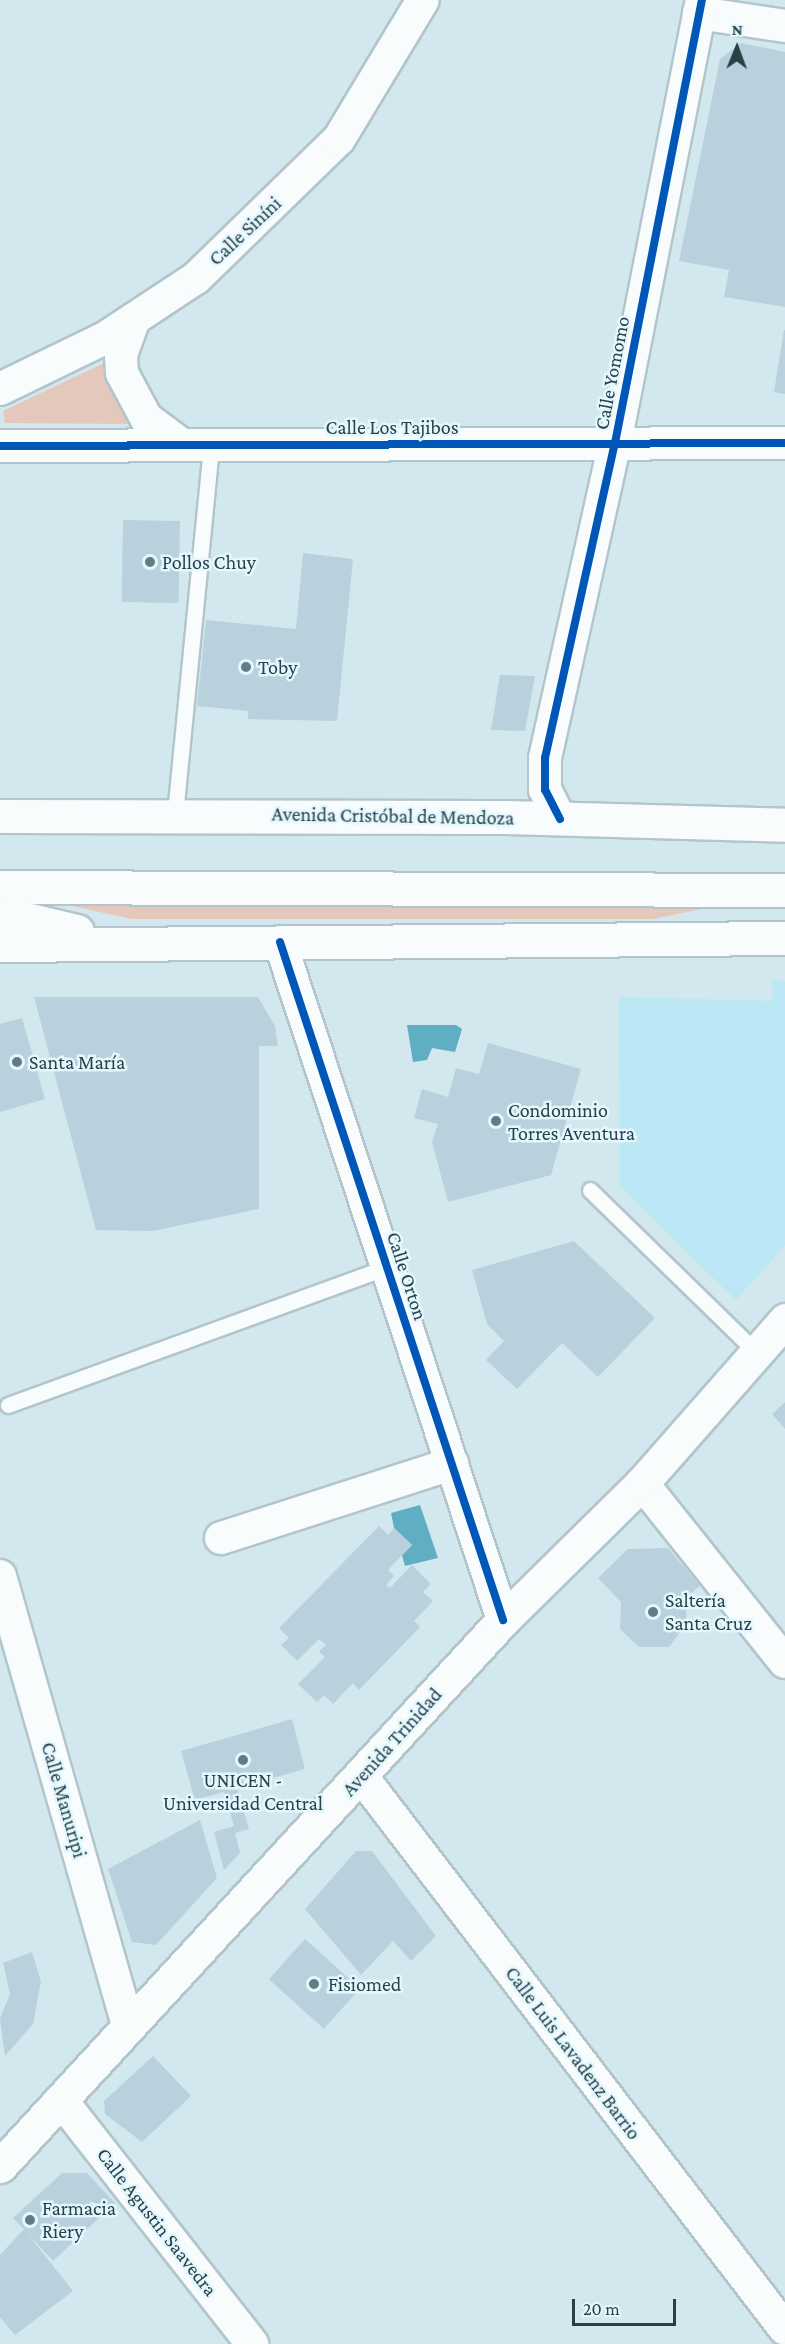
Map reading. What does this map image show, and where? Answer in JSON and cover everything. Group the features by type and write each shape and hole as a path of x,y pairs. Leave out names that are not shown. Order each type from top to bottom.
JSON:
{"main road":[{"name":"Avenida Cristóbal de Mendoza","path":"0,816 176,814 506,817 785,825"},
{"path":"0,887 785,890"},
{"path":"0,914 128,943"},
{"path":"0,945 785,938"},
{"name":"Avenida Trinidad","path":"0,2166 128,2024 362,1777 503,1620 642,1483 785,1320"}],"street":[{"name":"Calle Siníni","path":"0,388 134,319 196,278 339,139 423,0"},
{"path":"700,6 785,26"},
{"name":"Calle Yomomo","path":"560,819 545,790 545,758 615,443 700,6"},
{"path":"134,319 121,356 122,373 146,418 181,444"},
{"name":"Calle Los Tajibos","path":"0,446 785,443"},
{"name":"Calle Yomomo","path":"506,817 545,758"},
{"name":"Calle Orton","path":"280,942 503,1620"},
{"path":"221,1538 452,1464"},
{"path":"642,1483 785,1662"},
{"name":"Calle Manuripi","path":"0,1575 128,2024"},
{"name":"Calle Luis Lavadenz Barrio","path":"362,1777 785,2329"},
{"name":"Calle Agustin Saavedra","path":"61,2100 252,2344"}],"lane":[{"path":"176,814 212,444"},
{"path":"590,1190 757,1353"},
{"path":"8,1405 387,1267"}],"shaded area":[{"path":"106,362 116,395 136,424 5,423 3,411"},
{"path":"25,896 731,903 653,919 132,919"},
{"path":"772,980 785,981 785,1246 736,1300 620,1187 619,997 772,1001"},
{"path":"407,1025 456,1025 462,1029 455,1052 432,1048 427,1060 413,1062"},
{"path":"420,1505 438,1558 405,1566 402,1555 412,1545 394,1528 391,1513"}],"building":[{"path":"741,43 785,52 785,307 724,297 729,270 679,261 720,59"},
{"path":"785,330 785,394 774,392"},
{"name":"Pollos Chuy","path":"123,520 180,521 179,603 122,602"},
{"path":"303,553 353,559 337,721 248,719 248,711 197,706 206,620 296,629"},
{"path":"500,675 535,676 525,731 491,730"},
{"path":"34,997 258,997 275,1026 278,1046 259,1046 259,1209 153,1231 96,1230"},
{"name":"Santa María","path":"22,1018 45,1099 0,1112 0,1024"},
{"name":"Condominio Torres Aventura","path":"488,1043 581,1069 551,1175 448,1202 432,1142 438,1124 414,1118 422,1089 448,1097 456,1068 479,1074"},
{"path":"574,1241 655,1318 598,1377 562,1343 517,1389 486,1360 504,1341 487,1324 472,1270"},
{"path":"785,1402 785,1429 772,1414"},
{"path":"379,1526 388,1535 394,1528 412,1545 388,1570 394,1576 386,1585 390,1588 412,1565 431,1584 423,1592 433,1601 414,1621 420,1627 359,1690 353,1683 333,1704 324,1695 317,1702 298,1684 325,1657 319,1651 326,1645 319,1639 297,1661 281,1645 289,1638 279,1628"},
{"path":"668,1548 700,1586 685,1598 687,1623 669,1647 639,1647 620,1629 621,1602 598,1578 628,1549"},
{"name":"UNICEN - Universidad Central","path":"292,1719 305,1769 237,1788 249,1829 235,1833 240,1853 224,1870 214,1832 234,1826 224,1792 195,1800 181,1751"},
{"path":"200,1820 217,1878 156,1945 132,1942 108,1869"},
{"path":"356,1851 372,1851 436,1936 411,1961 393,1941 361,1975 305,1909"},
{"name":"Fisiomed","path":"305,1939 360,1989 324,2029 269,1979"},
{"path":"32,1952 41,1981 33,2024 5,2056 0,2018 10,1994 3,1963"},
{"path":"153,2056 191,2096 142,2142 105,2114 104,2101"},
{"path":"62,2173 87,2173 115,2203 53,2261 27,2233 73,2291 15,2335 0,2317 0,2255 24,2229 13,2218"}],"cycle path":[{"path":"560,819 545,790 545,758 615,443 702,0"},
{"path":"0,446 785,443"},
{"path":"280,942 503,1620"}],"place":[{"name":"Pollos Chuy","path":"150,562"},
{"name":"Toby","path":"246,667"},
{"name":"Santa María","path":"17,1062"},
{"name":"Condominio Torres Aventura","path":"496,1121"},
{"name":"Saltería Santa Cruz","path":"653,1612"},
{"name":"UNICEN - Universidad Central","path":"243,1760"},
{"name":"Fisiomed","path":"314,1984"},
{"name":"Farmacia Riery","path":"30,2220"}]}
